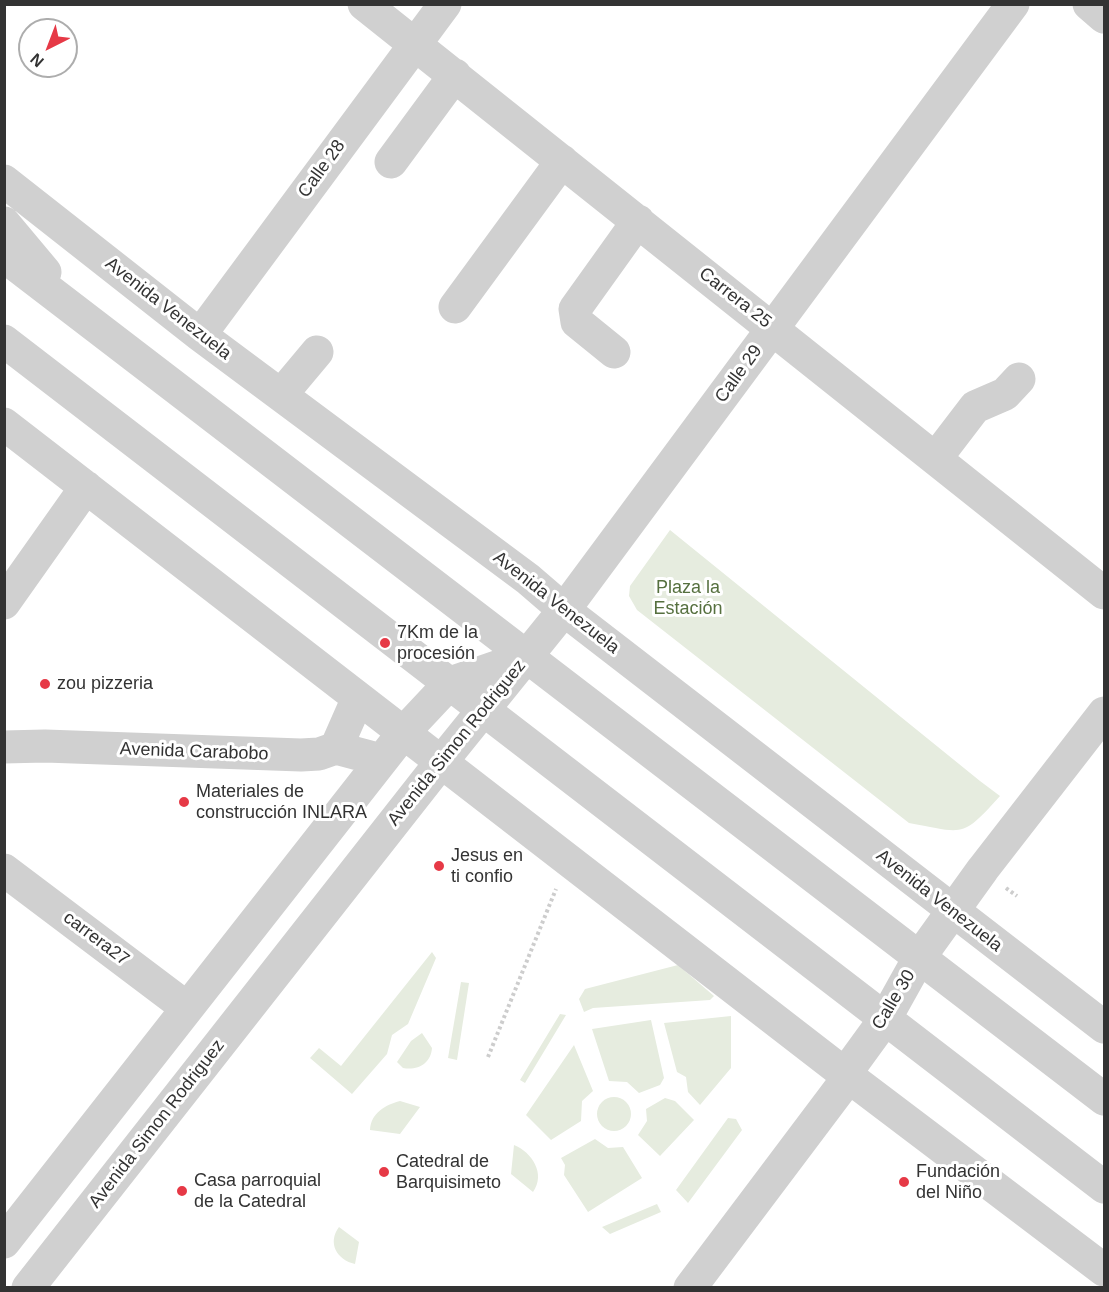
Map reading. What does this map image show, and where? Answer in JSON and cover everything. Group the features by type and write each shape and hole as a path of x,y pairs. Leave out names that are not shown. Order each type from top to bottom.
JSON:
{"street":[{"name":"Carrera 25","path":"364,4 1104,592"},
{"name":"Calle 28","path":"200,335 445,4"},
{"name":"Calle 29","path":"528,656 1013,4"},
{"path":"1089,4 1104,17"},
{"path":"391,162 455,75"},
{"path":"455,307 562,161"},
{"name":"Avenida Venezuela","path":"4,181 200,335 528,579 564,610 1104,1027"},
{"path":"614,352 576,322 575,309 638,221"},
{"path":"4,223 35,258 66,303"},
{"path":"4,256 1104,1099"},
{"path":"4,341 1104,1187"},
{"path":"281,395 317,352"},
{"path":"936,458 975,407 1005,393 1019,380"},
{"path":"4,424 845,1074 1104,1270"},
{"path":"4,603 86,487"},
{"name":"Avenida Simon Rodriguez","path":"4,1242 404,732 450,683 528,656"},
{"name":"Avenida Simon Rodriguez","path":"28,1287 442,761 528,656"},
{"path":"336,748 358,698"},
{"name":"Calle 30","path":"690,1287 848,1078 845,1074 885,1019 919,958 1104,713"},
{"name":"Avenida Carabobo","path":"4,747 45,746 301,755 319,754 336,748 381,760"},
{"name":"carrera27","path":"4,870 187,1008"}],"path":[{"path":"488,1057 558,882"}],"green space":[{"name":"Plaza la Estación","path":"670,530 1000,796 977,820 961,829 941,829 909,823 637,610 629,596 630,586"},
{"path":"432,952 436,958 408,1024 392,1035 387,1054 352,1094 310,1058 319,1048 341,1066"},
{"path":"678,965 714,996 710,1000 593,1008 584,1012 579,999 585,989"},
{"path":"461,982 469,983 457,1060 448,1058"},
{"path":"560,1014 566,1015 525,1083 520,1080"},
{"path":"731,1016 731,1068 700,1105 688,1092 686,1077 677,1072 664,1023"},
{"path":"651,1020 664,1078 660,1085 639,1093 627,1082 609,1081 592,1029"},
{"path":"422,1033 432,1048 429,1058 419,1067 403,1068 397,1062 411,1041"},
{"path":"574,1045 593,1091 582,1101 581,1121 551,1140 526,1115"},
{"path":"614,1097 626,1102 631,1114 626,1126 614,1131 602,1126 597,1114 602,1102"},
{"path":"665,1098 675,1101 694,1120 660,1156 638,1135 647,1121 646,1109"},
{"path":"400,1101 420,1107 400,1134 370,1130 376,1114"},
{"path":"728,1118 736,1119 742,1130 688,1203 676,1190"},
{"path":"595,1139 608,1148 623,1147 642,1178 588,1212 564,1175 565,1165 561,1158"},
{"path":"514,1145 521,1148 535,1164 538,1178 533,1192 511,1174"},
{"path":"657,1204 661,1212 610,1234 602,1227"},
{"path":"339,1227 359,1242 355,1264 343,1259 336,1250 334,1239"}],"place":[{"name":"7Km de la procesión","path":"385,643"},
{"name":"zou pizzeria","path":"45,684"},
{"name":"Materiales de construcción INLARA","path":"184,802"},
{"name":"Jesus en ti confio","path":"439,866"},
{"name":"Catedral de Barquisimeto","path":"384,1172"},
{"name":"Fundación del Niño","path":"904,1182"},
{"name":"Casa parroquial de la Catedral","path":"182,1191"}]}
